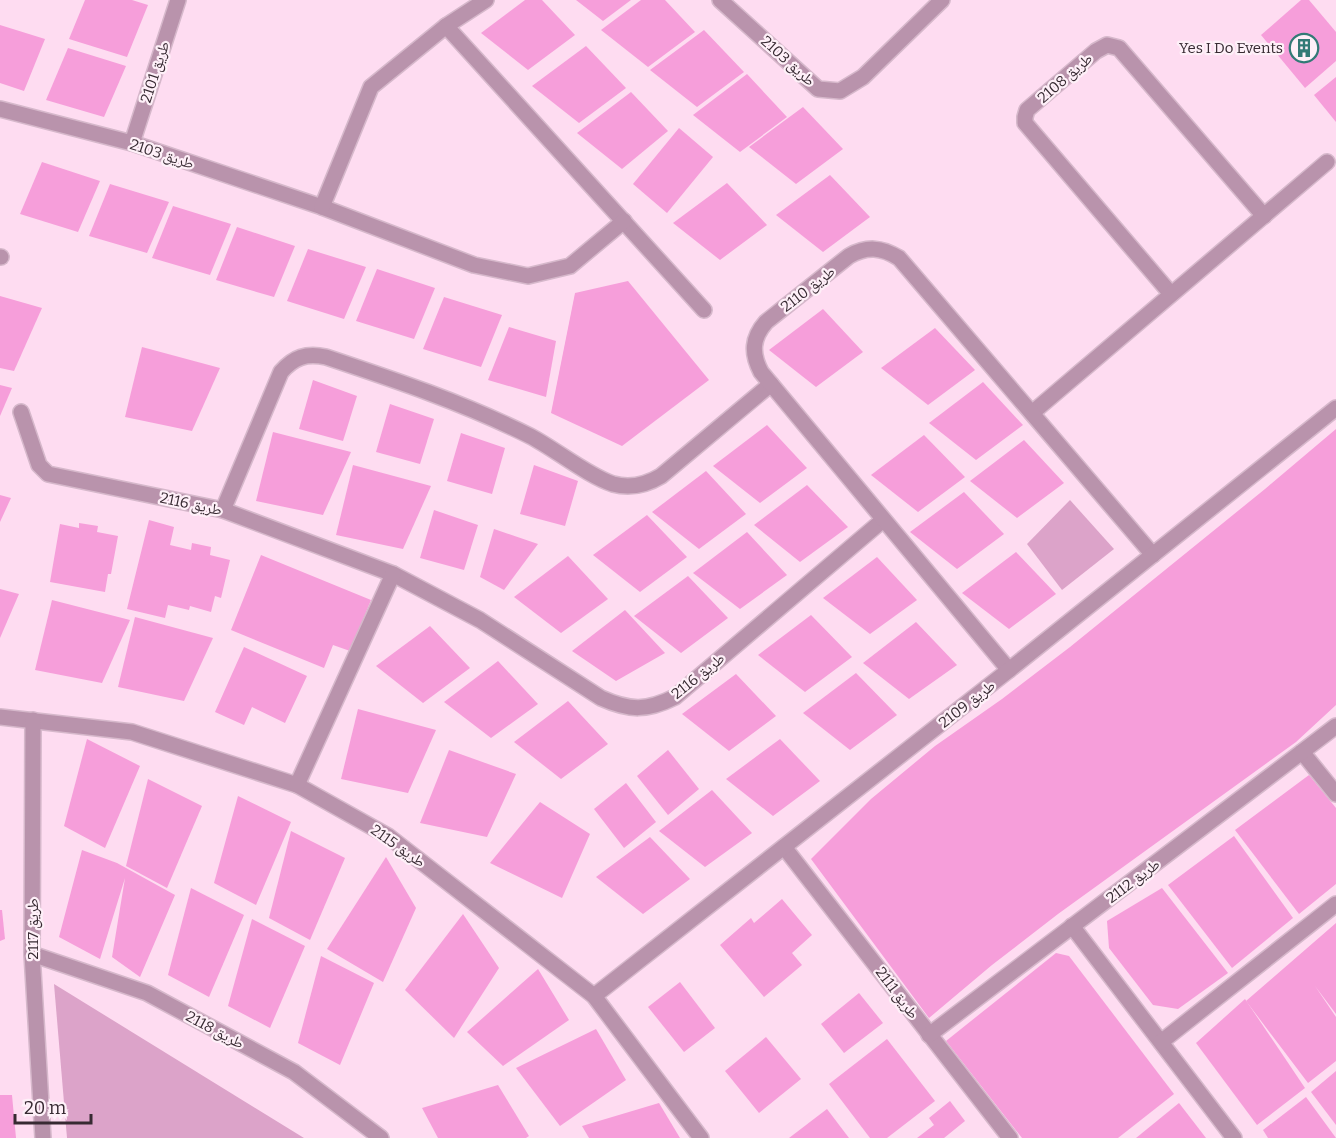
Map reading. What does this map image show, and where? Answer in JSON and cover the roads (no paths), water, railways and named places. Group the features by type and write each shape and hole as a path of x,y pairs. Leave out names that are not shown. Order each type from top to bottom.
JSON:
{"street":[{"name":"طريق 2101","path":"132,144 178,0"},
{"path":"322,207 371,87 446,26 486,0"},
{"name":"طريق 2103","path":"720,0 818,88 840,91 863,77 942,0"},
{"path":"446,26 704,310"},
{"name":"طريق 2108","path":"1171,294 1025,123 1027,110 1096,51 1107,45 1119,48 1264,216"},
{"name":"طريق 2103","path":"0,109 132,144 322,207 474,265 528,276 570,266 624,221"},
{"path":"1032,413 1327,162"},
{"name":"طريق 2110","path":"1010,670 883,520 771,384 754,360 753,346 757,332 766,322 849,256 861,250 874,248 888,251 899,258 1153,555"},
{"path":"224,510 281,372 289,362 300,356 313,354 326,357 439,396 533,437 599,477 624,486 637,486 661,476 771,384"},
{"name":"طريق 2109","path":"594,996 1010,670 1336,408"},
{"name":"طريق 2116","path":"21,412 39,465 48,474 224,510 393,574 480,620 601,698 619,706 638,709 658,705 675,697 883,520"},
{"path":"297,785 393,574"},
{"name":"طريق 2115","path":"0,717 132,732 297,785 388,836 594,996 701,1138"},
{"name":"طريق 2117","path":"33,720 32,954 43,1138"},
{"name":"طريق 2112","path":"929,1035 1336,726"},
{"path":"1302,752 1336,794"},
{"name":"طريق 2111","path":"784,847 1010,1138"},
{"path":"1161,1042 1336,904"},
{"path":"1072,926 1234,1138"},
{"name":"طريق 2118","path":"32,954 147,993 294,1072 381,1138"}],"place":[{"name":"Yes I Do Events","path":"1304,48"}]}
